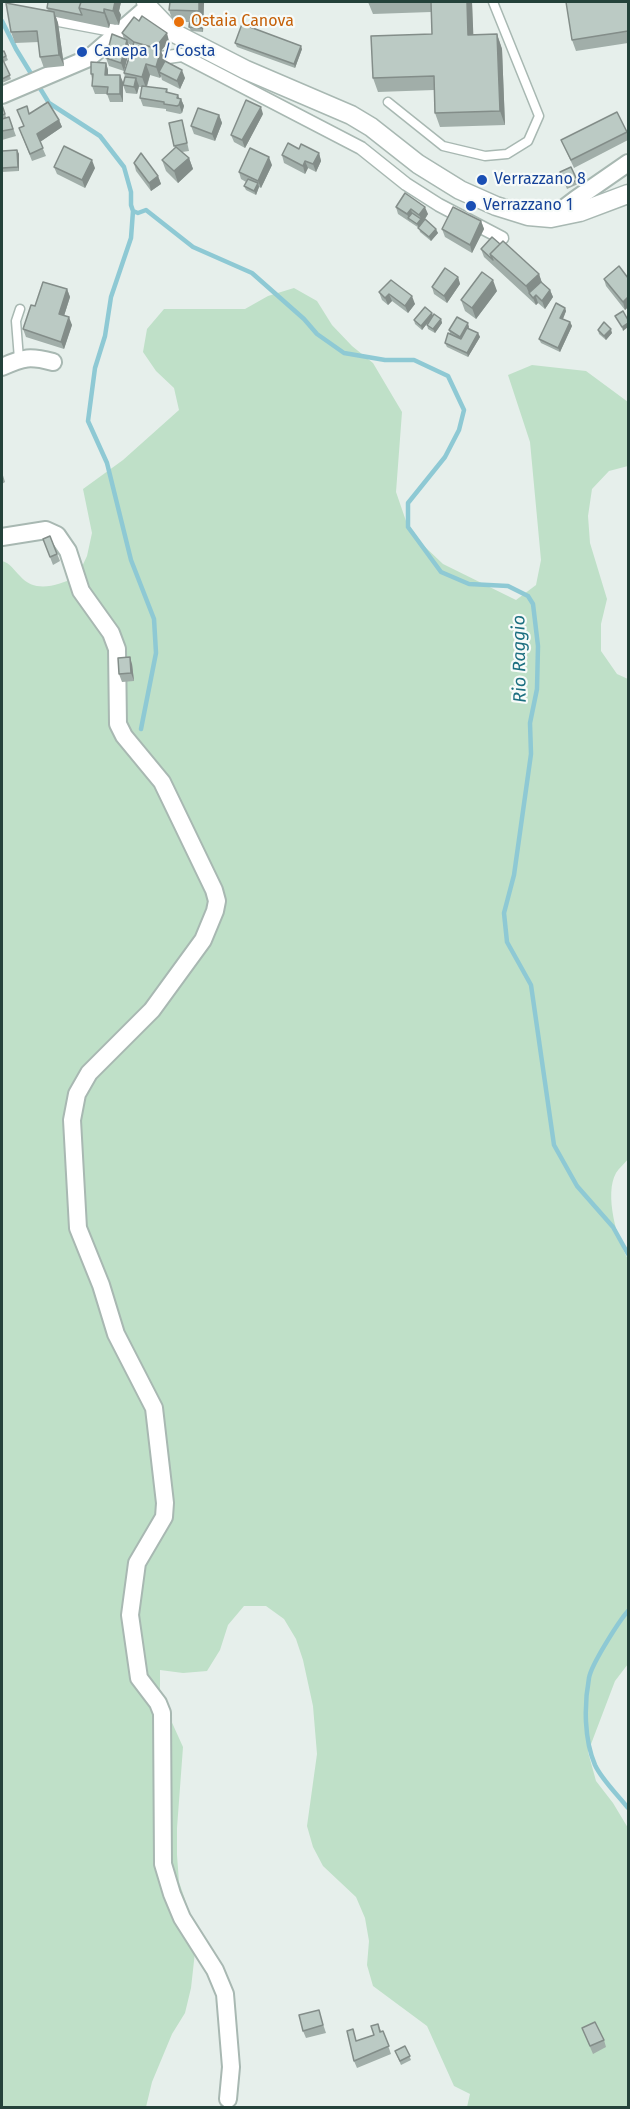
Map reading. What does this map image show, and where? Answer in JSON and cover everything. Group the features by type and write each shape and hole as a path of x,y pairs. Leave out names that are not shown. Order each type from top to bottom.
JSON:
{"street":[{"path":"2,95 89,58 119,33 147,4 172,32 246,70 351,115 418,164 460,190 496,206 528,216 551,218 580,212 628,194"},
{"path":"32,14 119,33 124,42 135,51 161,58 182,55 361,148 406,184 439,205 502,238"},
{"path":"551,218 628,163"},
{"path":"2,367 19,359 34,357 53,362"},
{"path":"2,537 46,530 57,535 68,551 81,591 111,633 117,650 118,724 124,735 162,782 217,901 211,925 203,940 152,1010 89,1072 77,1094 72,1120 78,1228 101,1285 116,1334 154,1408 165,1503 164,1517 137,1563 130,1615 139,1678 158,1703 162,1713 163,1864 182,1918 216,1970 225,1994 231,2067 228,2099"}],"lane":[{"path":"388,102 443,146 485,156 507,154 528,141 539,116 493,2"},
{"path":"19,359 16,321 20,309"}],"green space":[{"path":"294,288 317,301 332,325 352,346 373,363 402,412 396,492 406,521 423,545 443,564 516,600 536,585 541,560 530,442 508,375 532,365 586,371 628,402 628,466 609,471 592,489 588,516 590,543 607,599 601,624 601,651 617,674 628,679 628,1159 616,1173 611,1193 616,1229 628,1259 628,1664 615,1681 588,1752 596,1781 628,1828 628,2107 467,2107 470,2094 454,2086 427,2026 373,1986 367,1965 369,1941 365,1918 356,1897 323,1866 313,1847 307,1826 317,1754 313,1706 296,1639 284,1619 266,1606 244,1606 228,1625 220,1650 207,1671 183,1673 160,1670 160,1696 183,1747 177,1828 179,1882 197,1934 191,1988 185,2013 172,2034 152,2082 146,2107 2,2108 2,561 10,565 26,582 33,585 54,585 77,577 87,556 92,533 83,489 123,460 179,410 174,388 156,371 143,352 147,329 164,309 245,309 268,296"}],"building":[{"path":"48,2 81,2 79,8 82,15 47,8"},
{"path":"81,2 115,2 113,11 104,9 104,13 79,8"},
{"path":"170,2 199,2 199,11 169,10"},
{"path":"431,2 467,2 468,35 497,34 500,111 435,113 434,76 373,78 371,36 432,34"},
{"path":"566,2 628,2 628,31 572,40"},
{"path":"6,3 54,12 59,55 40,57 37,31 11,32"},
{"path":"142,16 167,33 155,48 134,42 122,33 134,17 139,21"},
{"path":"190,18 202,18 202,28 189,27"},
{"path":"242,24 301,46 294,64 235,43"},
{"path":"112,34 127,40 121,63 106,58"},
{"path":"134,42 161,50 156,67 146,64 142,77 124,73"},
{"path":"2,58 10,75 2,79"},
{"path":"165,61 182,70 177,81 159,72"},
{"path":"91,62 106,63 105,75 120,75 120,94 107,94 108,87 92,86"},
{"path":"125,77 136,78 134,87 123,85"},
{"path":"142,86 167,89 166,92 178,95 177,98 181,99 179,105 140,98"},
{"path":"246,100 261,107 242,140 231,135"},
{"path":"48,102 59,120 37,134 43,148 30,154 19,128 24,126 17,110 27,106 29,114"},
{"path":"198,108 219,115 212,134 191,126"},
{"path":"617,112 627,132 571,160 561,140"},
{"path":"9,117 13,129 2,131 2,119"},
{"path":"182,120 187,143 174,146 169,123"},
{"path":"288,143 299,149 301,144 319,153 313,164 305,161 303,166 282,155"},
{"path":"64,146 92,160 82,180 54,167"},
{"path":"176,147 189,158 174,171 162,160"},
{"path":"250,148 269,157 258,181 239,172"},
{"path":"17,150 18,167 2,168 2,151"},
{"path":"141,153 158,176 149,183 134,163"},
{"path":"571,167 577,180 566,185 560,172"},
{"path":"248,179 258,183 254,191 244,186"},
{"path":"405,193 425,207 419,215 411,209 407,214 396,207"},
{"path":"453,207 481,221 470,245 442,229"},
{"path":"412,213 421,219 417,224 408,218"},
{"path":"425,219 436,229 429,237 418,228"},
{"path":"492,237 500,244 490,254 493,260 481,249"},
{"path":"503,241 539,274 526,286 490,254"},
{"path":"619,266 628,278 628,297 623,302 604,279"},
{"path":"445,268 458,277 444,296 432,287"},
{"path":"482,272 493,280 472,308 461,300"},
{"path":"391,280 412,296 405,306 389,294 385,298 379,292"},
{"path":"43,282 67,289 59,314 69,317 61,342 23,329 31,305 35,306"},
{"path":"541,282 550,290 542,301 536,295 533,298 529,293"},
{"path":"556,303 565,308 560,318 570,322 558,348 539,339"},
{"path":"425,307 432,313 421,326 414,320"},
{"path":"623,311 628,323 622,327 615,316"},
{"path":"434,314 441,319 433,329 427,325"},
{"path":"457,317 468,323 460,337 449,330"},
{"path":"604,322 611,329 604,336 598,330"},
{"path":"467,328 478,333 467,353 445,343 448,333 461,339"},
{"path":"50,536 57,554 50,557 43,539"},
{"path":"130,657 131,673 119,674 118,658"},
{"path":"319,2010 323,2025 303,2031 299,2015"},
{"path":"595,2022 604,2040 590,2046 582,2028"},
{"path":"378,2024 389,2046 354,2061 347,2031 353,2029 356,2041 374,2035 371,2026"},
{"path":"405,2046 410,2056 400,2061 395,2051"}],"waterway":[{"name":"Rio Raggio","path":"2,21 49,103 100,136 124,167 131,192 133,211 138,213 146,210 193,247 252,273 304,319 317,334 344,353 385,360 414,360 448,376 464,410 459,430 445,457 408,503 408,527 441,572 469,584 508,586 528,596 533,604 538,646 537,689 530,723 531,754 514,875 504,913 507,942 531,985 554,1145 577,1186 613,1227 628,1254"},
{"path":"133,211 131,238 111,297 105,336 95,368 88,421 107,463 131,560 154,619 156,653 141,729"},
{"name":"Rio Raggio","path":"628,1611 606,1643 591,1672 587,1688 586,1711 587,1733 595,1765 628,1808"}],"place":[{"name":"Ostaia Canova","path":"179,22"},
{"name":"Canepa 1 / Costa","path":"82,52"},
{"name":"Verrazzano 8","path":"482,180"},
{"name":"Verrazzano 1","path":"471,206"}]}
